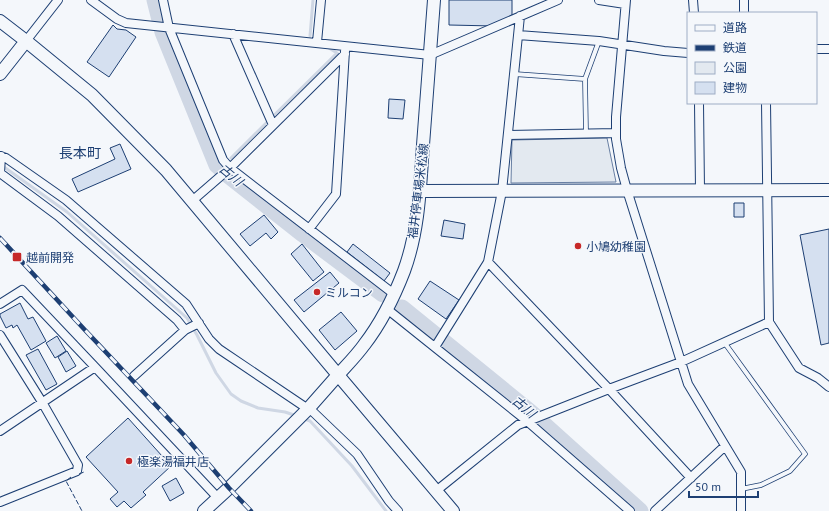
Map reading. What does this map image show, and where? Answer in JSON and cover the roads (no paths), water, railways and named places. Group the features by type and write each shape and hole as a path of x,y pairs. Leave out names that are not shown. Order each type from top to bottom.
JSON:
{"street":[{"path":"0,74 58,0"},
{"path":"91,0 100,3 117,20 126,23 317,42 345,50 430,55 558,0"},
{"path":"163,0 169,28 223,160 230,168 394,294"},
{"path":"317,42 321,0"},
{"name":"福井停車場米松線","path":"204,511 309,408 364,346 387,309 394,294 404,270 416,226 420,191 434,0"},
{"path":"599,0 626,2 616,117 616,139 620,160 627,190 688,384 741,472 741,511"},
{"path":"693,0 694,12"},
{"path":"744,0 744,12"},
{"path":"435,347 488,262 502,191 520,16"},
{"path":"0,21 92,95 166,170 453,511"},
{"path":"233,34 273,125"},
{"path":"518,35 599,40 664,51 687,53"},
{"path":"817,49 829,49"},
{"path":"192,201 230,168 345,50"},
{"path":"309,229 336,194 345,50"},
{"path":"699,104 700,190"},
{"path":"766,104 769,322 799,368 818,378 829,388"},
{"path":"508,135 616,133"},
{"path":"185,330 178,320 58,216 0,173 1,156 66,200 186,304 209,339 218,349 309,408 357,454 389,501 398,511"},
{"path":"420,191 829,190"},
{"path":"488,262 691,478"},
{"path":"0,304 22,290 218,498"},
{"path":"387,309 527,421 630,511"},
{"path":"436,491 518,425 681,362 769,322"},
{"path":"134,376 185,330 199,323"},
{"path":"0,335 42,402 78,465 78,471 0,502"},
{"path":"0,431 95,366"},
{"path":"656,511 725,446"}],"lane":[{"path":"586,134 585,79 599,40"},
{"path":"514,74 585,79"},
{"path":"724,342 805,454 790,471 762,485 741,489"}],"waterway":[{"name":"古川","path":"155,0 163,32 217,165 303,234 383,294"},
{"path":"310,36 313,0"},
{"path":"231,158 337,53 329,48"},
{"path":"2,167 67,212 187,318 216,373 231,394 241,401 258,408 285,412 297,416"},
{"name":"古川","path":"402,308 530,412 640,511"},
{"path":"302,418 310,421 352,466 386,511"}],"railway":[{"path":"0,238 184,435 229,488 251,511"}],"place":[{"name":"小鳩幼稚園","path":"578,246"},
{"name":"越前開発","path":"17,257"},
{"name":"ミルコン","path":"317,292"},
{"name":"極楽湯福井店","path":"129,461"}],"district":[{"name":"長本町","path":"80,153"}]}
